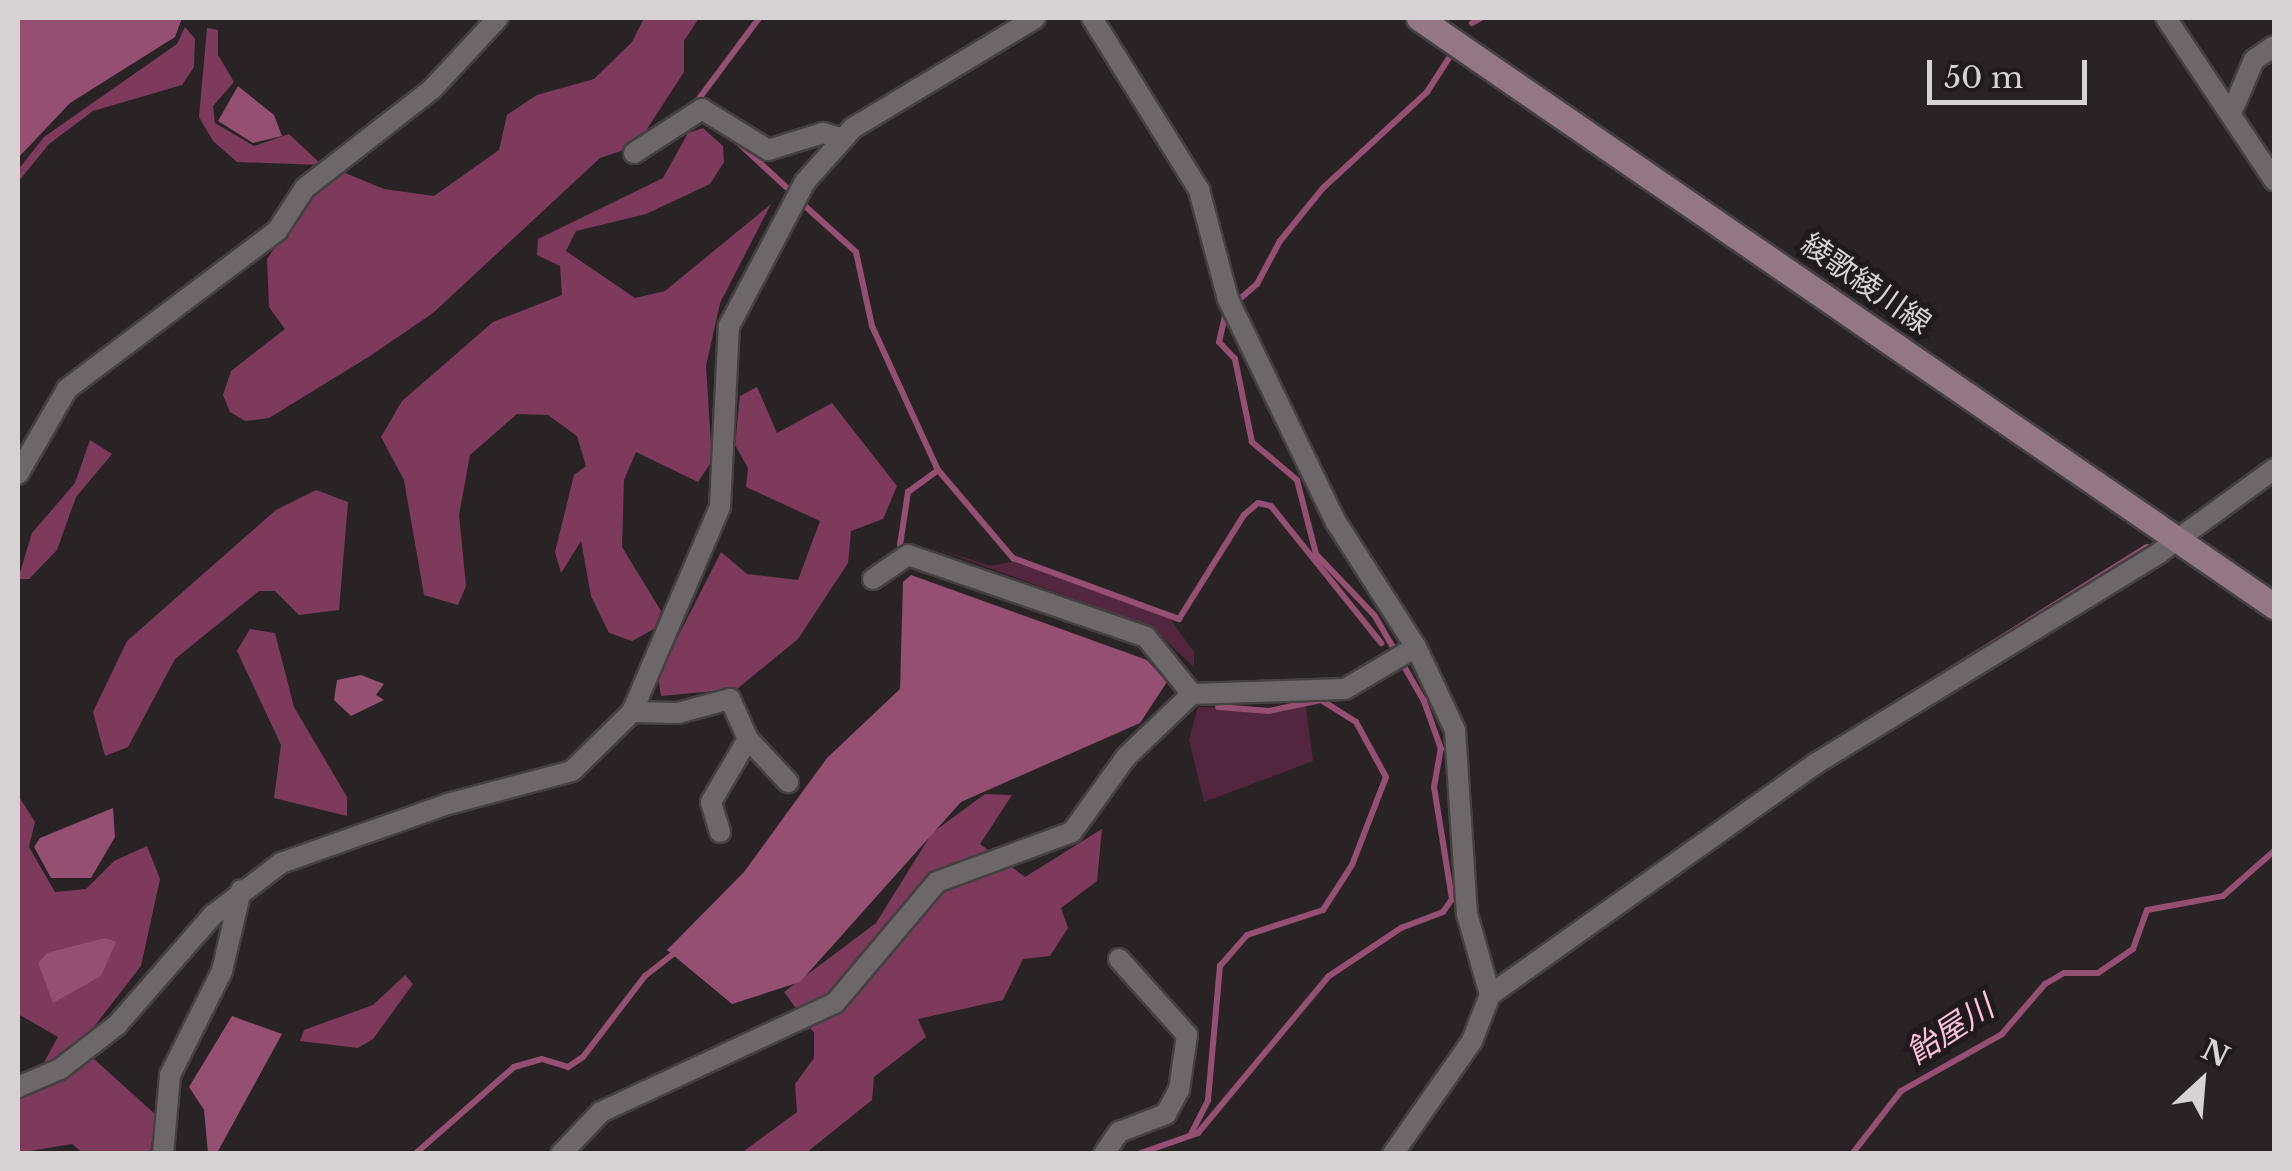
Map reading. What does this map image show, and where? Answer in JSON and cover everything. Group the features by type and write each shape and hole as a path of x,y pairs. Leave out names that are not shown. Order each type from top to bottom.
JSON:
{"main road":[{"name":"綾歌綾川線","path":"1419,18 2274,606"}],"street":[{"path":"18,474 67,390 277,231 305,188 432,89 498,18"},
{"path":"18,1087 60,1069 117,1025 241,890 281,863 448,804 572,772 632,712 720,508 729,326 806,182 841,138 1035,18"},
{"path":"1092,18 1199,190 1232,306 1336,522 1405,653 1454,730 1467,914 1490,995"},
{"path":"2166,18 2232,111 2274,180"},
{"path":"2232,111 2254,60 2274,46"},
{"path":"634,153 699,112 768,150 823,132 841,138"},
{"path":"1392,1154 1472,1041 1490,995 1815,764 2177,538 2274,469"},
{"path":"873,579 908,555 1146,636 1192,694"},
{"path":"561,1154 600,1112 835,1003 937,882 1072,832 1126,757 1192,694 1346,688 1405,653"},
{"path":"632,712 678,713 730,699 748,739 788,782"},
{"path":"720,832 712,802 748,739"},
{"path":"163,1154 170,1075 222,970 241,890"},
{"path":"1104,1154 1118,1132 1166,1114 1180,1090 1187,1035 1120,959"}],"shaded area":[{"path":"18,18 182,18 175,37 70,103 18,158"},
{"path":"644,18 699,18 684,41 684,72 636,146 600,158 433,313 370,356 269,418 245,421 230,412 223,395 231,371 285,329 269,307 267,259 309,197 338,170 384,189 434,196 499,150 507,115 537,95 594,79 632,42"},
{"path":"185,27 195,39 194,67 182,85 93,111 49,144 18,182 18,170 44,137 177,44"},
{"path":"207,28 218,30 218,55 234,82 213,106 215,123 254,146 289,134 322,165 237,162 213,141 199,117"},
{"path":"238,86 274,115 282,136 253,143 218,121"},
{"path":"703,128 723,146 724,162 710,184 646,214 576,231 566,251 635,298 665,291 771,204 720,303 706,366 712,461 698,482 636,452 624,480 622,547 661,611 654,629 632,641 609,633 591,596 581,541 561,573 555,552 574,475 586,466 577,436 548,415 517,414 470,455 459,515 466,586 458,605 424,595 404,480 381,437 402,401 493,322 562,295 560,266 537,255 538,239 663,178 688,133"},
{"path":"757,387 777,433 832,403 897,486 883,519 851,531 848,563 798,639 737,689 661,696 658,676 721,552 747,574 798,580 820,521 746,487 748,468 735,445 740,396"},
{"path":"90,440 112,454 76,497 57,550 29,579 18,579 32,533 75,483"},
{"path":"316,490 348,502 339,610 299,615 275,591 259,591 175,659 128,747 105,756 93,712 127,641 276,510"},
{"path":"931,547 991,566 1016,561 1168,616 1194,652 1194,667 1150,626"},
{"path":"911,575 1147,660 1167,682 1140,723 961,802 800,982 732,1004 667,950 744,872 827,758 900,689 903,582"},
{"path":"250,629 275,633 294,707 347,797 347,816 274,798 281,745 237,651"},
{"path":"361,675 384,684 376,695 384,700 351,716 334,700 337,680"},
{"path":"1305,698 1313,761 1204,802 1189,740 1198,707 1271,708"},
{"path":"985,794 1012,795 980,844 1025,877 1102,829 1097,881 1061,908 1068,928 1050,956 1023,959 1003,1000 918,1019 926,1037 874,1077 872,1100 806,1153 740,1154 797,1112 795,1084 814,1058 814,1033 784,992 876,923 932,833"},
{"path":"18,795 35,822 29,847 55,892 86,889 114,861 147,846 160,879 141,966 86,1037 41,1068 58,1037 18,1014"},
{"path":"113,808 115,837 91,878 51,878 34,847 40,838"},
{"path":"105,938 116,942 101,976 53,1003 38,963 47,953"},
{"path":"405,975 413,984 373,1039 358,1048 300,1041 304,1030 373,1005"},
{"path":"232,1016 282,1034 217,1153 208,1153 204,1110 189,1087"},
{"path":"94,1059 156,1115 150,1153 83,1153 72,1144 18,1153 18,1100"}],"waterway":[{"path":"695,104 759,18"},
{"path":"1472,23 1481,18"},
{"path":"1138,1154 1198,1133 1329,976 1401,928 1443,912 1452,899 1434,787 1441,749 1424,701 1375,616 1316,554 1297,480 1252,442 1235,359 1219,342 1226,311 1257,284 1280,241 1323,188 1427,92 1449,58"},
{"path":"732,137 786,187"},
{"path":"806,207 856,252 872,326 938,470 1013,558 1179,619 1244,515 1258,503 1271,506 1381,643"},
{"path":"900,545 908,492 938,470"},
{"path":"1902,700 2147,547"},
{"path":"1191,1134 1208,1100 1220,966 1247,935 1323,910 1352,865 1386,777 1356,722 1321,700 1269,711 1218,707"},
{"path":"1801,763 1858,728"},
{"name":"飴屋川","path":"1852,1154 1901,1091 2002,1034 2045,984 2064,973 2098,973 2133,949 2147,910 2223,896 2274,851"},
{"path":"415,1154 514,1067 542,1059 568,1067 583,1057 645,976 677,951"}]}
